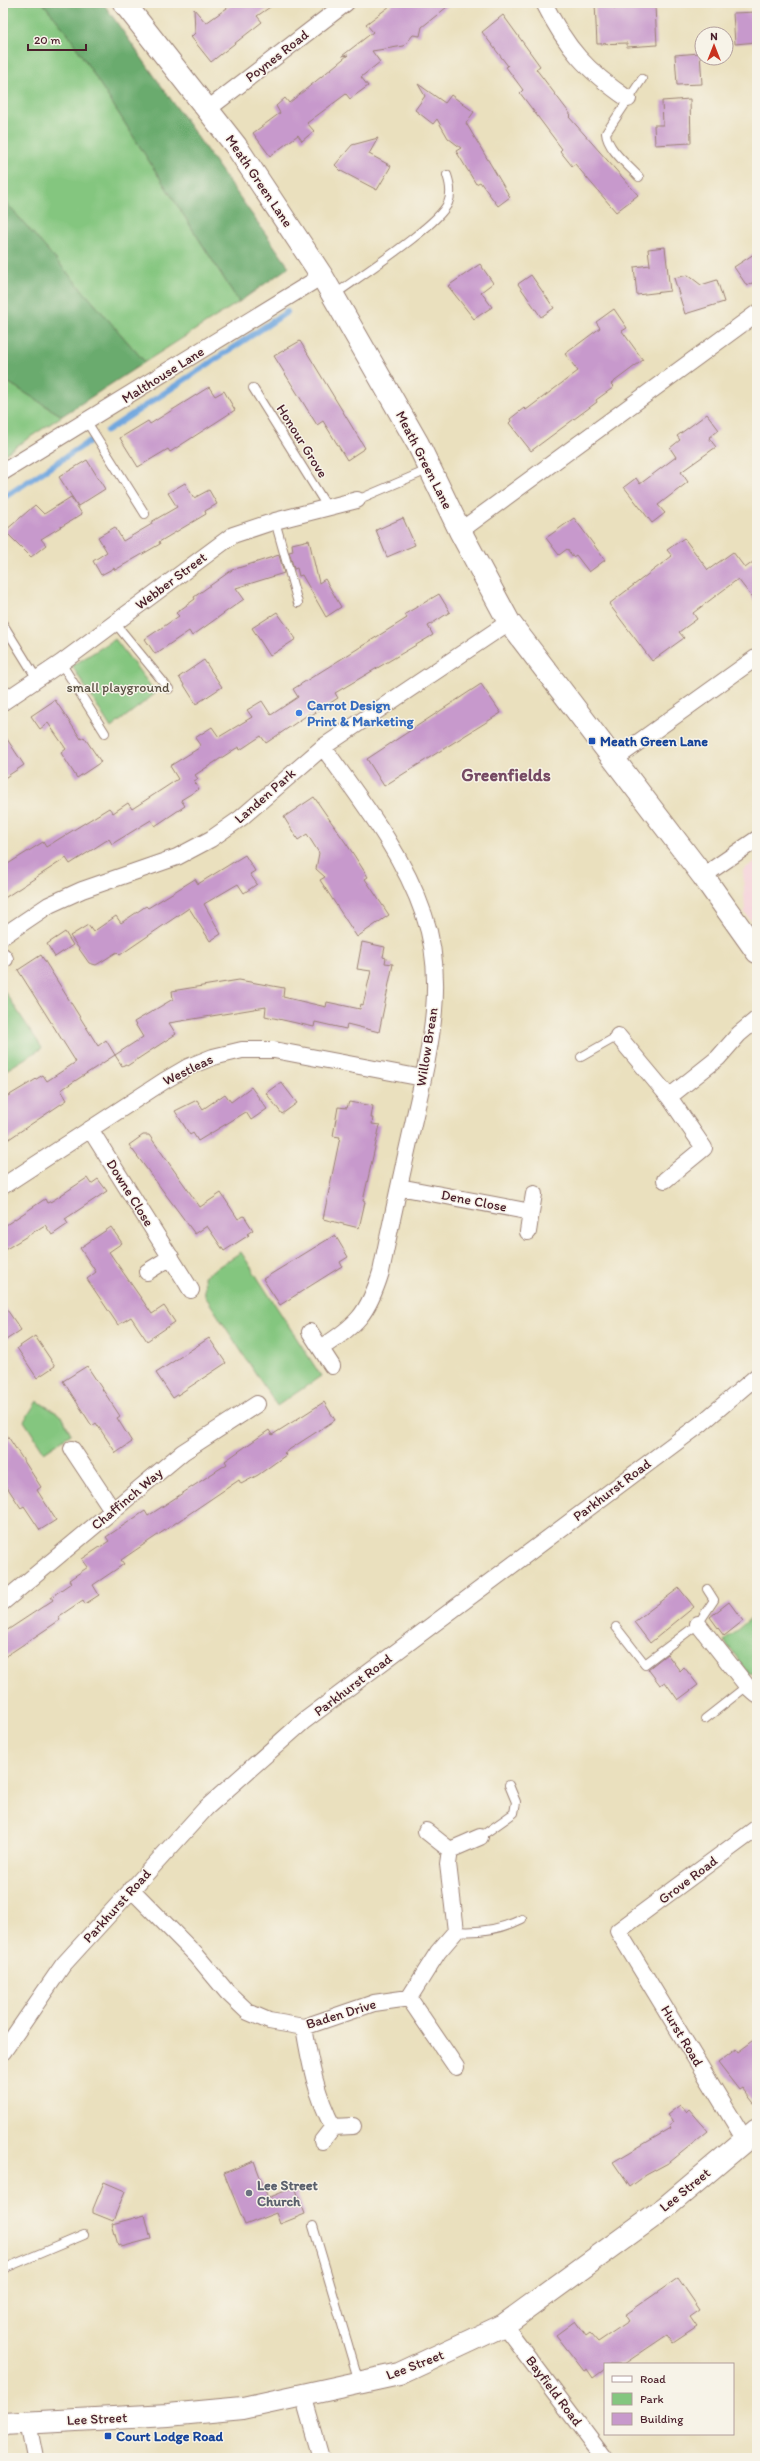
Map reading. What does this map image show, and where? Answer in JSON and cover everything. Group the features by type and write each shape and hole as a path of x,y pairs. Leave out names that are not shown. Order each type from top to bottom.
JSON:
{"street":[{"name":"Meath Green Lane","path":"124,3 236,146 322,276 430,469 460,531 509,622 704,876 757,952"},
{"name":"Poynes Road","path":"208,110 346,3"},
{"path":"544,3 563,36 584,65 597,78 628,99"},
{"name":"Malthouse Lane","path":"3,472 87,422 322,276"},
{"path":"460,531 757,312"},
{"name":"Webber Street","path":"3,702 61,663 233,535 275,521 357,500"},
{"name":"Landen Park","path":"3,936 49,905 82,890 177,857 211,839 241,818 323,747 509,622"},
{"path":"615,759 757,657"},
{"name":"Willow Brean","path":"321,1348 352,1326 362,1316 373,1298 423,1078 435,998 433,957 425,916 413,884 393,848 323,747"},
{"path":"704,876 757,839"},
{"path":"669,1097 718,1058 740,1034 757,1019"},
{"path":"618,1036 669,1097 704,1148 665,1180"},
{"name":"Westleas","path":"3,1186 188,1067 213,1057 242,1050 274,1050 423,1078"},
{"name":"Downe Close","path":"90,1129 191,1290"},
{"name":"Dene Close","path":"399,1187 531,1212"},
{"path":"528,1232 534,1194"},
{"path":"147,1272 171,1257"},
{"path":"310,1332 332,1366"},
{"name":"Parkhurst Road","path":"3,2052 63,1966 131,1889 206,1808 304,1722 702,1423 757,1376"},
{"name":"Chaffinch Way","path":"3,1602 184,1452 257,1404"},
{"path":"72,1449 113,1510"},
{"path":"698,1624 754,1693"},
{"name":"Grove Road","path":"618,1932 757,1828"},
{"path":"426,1831 450,1850"},
{"path":"450,1850 480,1837"},
{"path":"450,1850 448,1864 456,1932 438,1952 409,1998 456,2067"},
{"name":"Baden Drive","path":"131,1889 197,1956 227,1992 248,2012 270,2021 304,2027 374,2003 409,1998"},
{"name":"Hurst Road","path":"618,1932 751,2135"},
{"path":"304,2027 313,2079 321,2105 333,2127"},
{"path":"322,2140 333,2127 353,2126"},
{"name":"Lee Street","path":"3,2424 168,2415 243,2408 399,2374 504,2325 666,2206 751,2135"},
{"name":"Bayfield Road","path":"504,2325 604,2458"},
{"path":"303,2395 321,2458"},
{"path":"28,2423 36,2458"}],"lane":[{"path":"639,177 606,139 609,126 642,79"},
{"path":"333,295 414,236 440,215 448,202 450,194 447,176"},
{"name":"Honour Grove","path":"253,388 328,508"},
{"path":"87,422 145,514"},
{"path":"357,500 430,469"},
{"path":"275,521 298,603"},
{"path":"115,623 169,689"},
{"path":"3,624 37,679"},
{"path":"61,663 105,733"},
{"path":"581,1057 618,1036"},
{"path":"616,1627 645,1664 698,1624 714,1600 706,1589"},
{"path":"705,1719 754,1693"},
{"path":"480,1837 514,1813 516,1802 509,1785"},
{"path":"456,1932 486,1932 508,1926 522,1919"},
{"path":"313,2226 359,2382"},
{"path":"3,2269 84,2235"}],"shaded area":[{"path":"757,860 757,928 745,913 743,870"}],"green space":[{"path":"3,3 43,3 68,34 239,302 145,362 3,199"},
{"path":"43,3 103,3 289,267 239,302 68,34"},
{"path":"3,199 145,362 62,416 3,379"},
{"path":"3,379 62,416 3,455"},
{"name":"small playground","path":"115,639 156,693 111,728 72,666"},
{"path":"3,989 42,1048 3,1072"},
{"path":"241,1252 321,1376 277,1406 205,1296 204,1276"},
{"path":"37,1401 62,1416 71,1434 44,1452 24,1421"},
{"path":"757,1613 757,1674 749,1673 724,1641"}],"building":[{"path":"234,3 276,3 257,16 262,22 211,62 191,37 195,33 194,9 206,23"},
{"path":"394,3 452,3 422,27 420,36 413,35 404,46 372,51 380,62 361,77 368,86 350,99 346,94 307,123 314,131 302,141 298,135 270,156 253,133 280,113 276,106 285,98 289,103 348,55 342,56 373,32 366,24"},
{"path":"595,3 614,3 614,8 655,6 657,45 627,47 627,43 597,44"},
{"path":"757,12 757,42 735,44 733,13"},
{"path":"503,15 540,66 536,69 571,115 569,117 638,195 616,212 575,164 572,166 560,151 562,149 520,93 523,90 506,67 508,66 482,32"},
{"path":"694,53 694,66 701,66 702,84 677,85 675,55"},
{"path":"418,84 445,103 451,95 474,112 466,123 510,197 498,206 480,182 476,184 456,151 461,148 448,138 437,119 433,124 415,110 425,96"},
{"path":"690,99 691,143 655,145 654,125 663,125 662,101"},
{"path":"378,138 369,154 391,166 377,190 341,171 335,165 352,145"},
{"path":"665,247 670,291 637,295 634,267 650,265 648,249"},
{"path":"757,252 757,280 747,286 734,267"},
{"path":"480,264 493,283 481,292 492,307 474,319 448,286"},
{"path":"531,275 554,308 541,317 518,284"},
{"path":"688,275 701,285 717,280 724,302 685,314 674,278"},
{"path":"614,309 627,328 622,331 643,360 611,384 614,387 596,400 597,402 531,451 509,423 511,421 510,419 524,408 526,410 578,371 565,354 600,328 596,322"},
{"path":"300,341 365,448 347,460 323,421 317,425 274,356"},
{"path":"209,387 215,396 224,391 235,410 170,452 168,449 138,467 120,438 148,421 150,424"},
{"path":"707,414 719,430 709,438 716,447 681,472 688,482 658,505 665,513 652,523 624,487 636,478 640,484 676,457 670,448 680,440 677,436"},
{"path":"87,460 105,489 78,506 59,477"},
{"path":"185,483 194,498 209,490 217,504 205,511 206,514 159,542 160,544 115,570 114,568 101,575 93,561 107,552 98,537 115,527 123,541 152,524 151,522 177,507 168,493"},
{"path":"71,497 82,514 41,539 46,545 31,557 5,531 35,505 44,514"},
{"path":"403,518 415,545 387,557 376,530"},
{"path":"574,518 605,560 589,572 576,555 573,557 567,549 559,555 546,538"},
{"path":"684,538 708,570 733,552 745,568 757,559 757,604 738,579 693,613 697,619 679,632 684,638 652,661 609,604 672,556 667,550"},
{"path":"309,540 319,583 325,579 341,607 326,617 302,575 299,576 297,568 294,569 289,552 293,551 292,544"},
{"path":"279,555 284,573 236,588 244,599 192,636 189,631 155,654 145,639 179,616 176,613 195,599 194,597 232,570"},
{"path":"439,594 450,612 428,626 433,635 335,693 338,698 310,716 309,714 266,743 261,736 240,750 239,747 235,749 195,775 198,779 194,781 199,789 181,800 185,806 155,826 151,820 112,844 109,839 70,864 66,858 3,899 3,867 43,842 46,847 109,808 113,813 128,803 132,809 178,779 170,766 199,748 200,745 195,738 212,727 219,737 252,717 247,710 262,701 271,715 298,697 293,689 407,618 405,614"},
{"path":"277,612 296,639 270,656 252,628"},
{"path":"204,660 222,687 196,704 179,677"},
{"path":"481,684 501,713 384,786 367,759"},
{"path":"55,700 81,739 84,737 101,762 77,778 61,753 66,749 48,723 40,729 31,716"},
{"path":"3,733 24,765 3,779"},
{"path":"314,797 368,877 365,879 389,915 357,937 320,880 325,877 316,869 319,853 307,834 298,840 284,817"},
{"path":"245,855 255,871 250,874 257,884 244,893 238,884 204,904 221,934 210,941 189,908 120,955 117,952 96,965 89,963 70,936 88,925 93,932 116,916 121,923 146,906 148,908 195,879 198,884"},
{"path":"65,932 73,945 55,957 47,944"},
{"path":"362,942 385,947 383,957 386,958 385,963 393,964 379,1032 347,1024 346,1029 315,1022 314,1027 265,1016 266,1007 169,1023 176,1034 127,1066 126,1064 122,1066 115,1055 143,1037 134,1022 173,999 172,991 239,980 284,988 283,997 326,1007 327,1002 360,1009 361,1004 363,1005 371,971 357,969"},
{"path":"41,955 98,1046 106,1040 115,1055 61,1090 67,1100 3,1143 3,1099 43,1075 47,1081 76,1062 18,970"},
{"path":"281,1082 297,1103 282,1114 266,1093"},
{"path":"251,1087 267,1109 251,1120 246,1112 198,1141 193,1133 190,1135 175,1111 197,1100 203,1109 225,1094 231,1102"},
{"path":"349,1102 373,1106 371,1118 373,1118 372,1124 380,1125 363,1201 365,1202 359,1228 323,1219 340,1137 333,1136 338,1107 347,1108"},
{"path":"143,1135 149,1135 200,1207 221,1193 238,1219 244,1216 253,1230 247,1234 249,1235 224,1251 207,1226 195,1234 129,1145"},
{"path":"87,1178 91,1184 98,1179 107,1191 65,1219 68,1224 52,1235 45,1225 3,1251 3,1227 45,1199 47,1203 52,1201"},
{"path":"111,1227 122,1243 109,1252 152,1314 164,1306 175,1322 147,1341 131,1317 118,1325 87,1279 96,1272 80,1248"},
{"path":"335,1235 348,1257 340,1262 342,1266 280,1305 263,1279"},
{"path":"3,1304 21,1330 3,1342"},
{"path":"35,1336 55,1366 37,1378 17,1348"},
{"path":"209,1338 226,1363 173,1398 156,1373"},
{"path":"87,1366 120,1416 117,1418 132,1442 116,1453 96,1423 92,1426 63,1381"},
{"path":"324,1402 335,1420 284,1453 286,1455 258,1475 241,1484 239,1480 121,1560 124,1564 93,1585 99,1595 85,1604 83,1600 58,1617 60,1620 3,1658 3,1633 53,1600 51,1597 71,1583 69,1580 88,1567 82,1559 109,1541 106,1537 145,1511 148,1516 227,1464 225,1461 269,1430 272,1435"},
{"path":"3,1429 41,1487 37,1490 56,1520 40,1530 24,1506 21,1508 3,1481"},
{"path":"679,1588 694,1607 650,1643 634,1622"},
{"path":"729,1602 743,1621 724,1636 710,1617"},
{"path":"667,1654 680,1671 684,1667 698,1685 678,1700 665,1682 660,1685 648,1669"},
{"path":"757,2038 757,2107 742,2088 739,2090 718,2063 736,2049 738,2052"},
{"path":"680,2105 686,2112 689,2109 708,2131 670,2162 646,2175 630,2187 613,2162 671,2128 669,2125 673,2122 667,2115"},
{"name":"Lee Street Church","path":"254,2161 268,2198 295,2187 305,2214 280,2224 276,2213 245,2225 224,2173"},
{"path":"104,2182 125,2191 113,2221 93,2213 93,2209"},
{"path":"145,2215 151,2239 121,2247 121,2244 118,2245 112,2224"},
{"path":"678,2278 700,2310 690,2317 697,2327 673,2343 667,2335 625,2363 604,2363 604,2370 593,2378 587,2369 584,2371 556,2335 575,2321 586,2336 590,2333 598,2342 629,2321 625,2315"}],"waterway":[{"path":"107,431 287,312"},
{"path":"3,498 90,441"}],"place":[{"name":"Carrot Design Print & Marketing","path":"299,713"},
{"name":"Meath Green Lane","path":"592,741"},
{"name":"Lee Street Church","path":"249,2193"},
{"name":"Court Lodge Road","path":"108,2436"}],"district":[{"name":"Greenfields","path":"506,775"}]}
